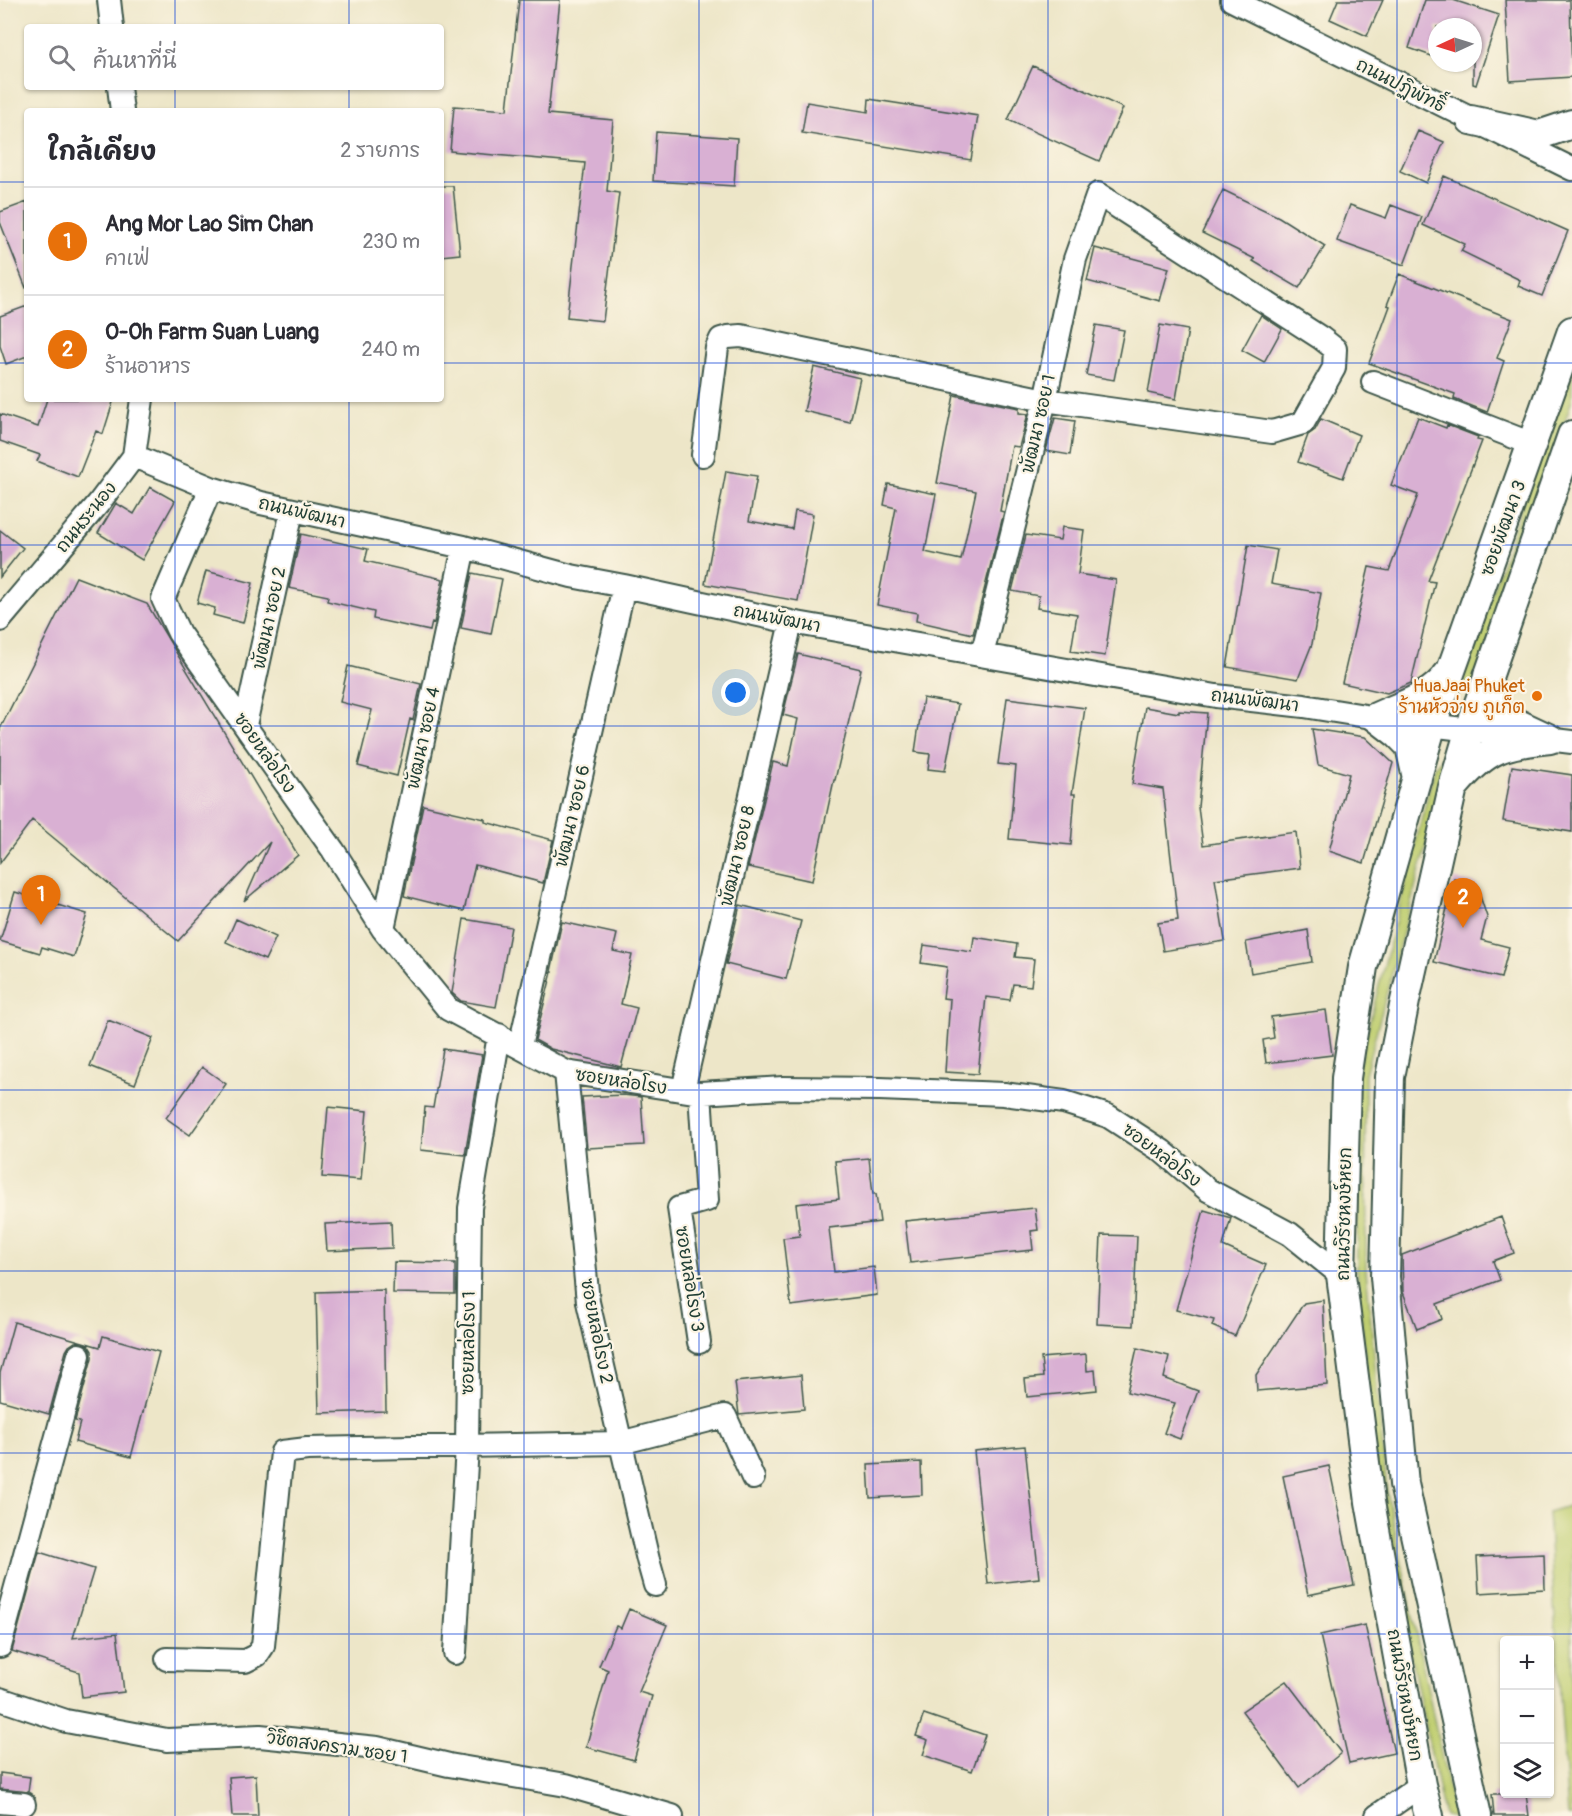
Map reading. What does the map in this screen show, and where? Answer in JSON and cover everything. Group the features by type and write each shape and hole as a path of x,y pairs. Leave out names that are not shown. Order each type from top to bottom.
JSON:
{"main road":[{"path":"1471,120 1539,135 1572,124"},
{"name":"ซอยพัฒนา 3","path":"1432,724 1572,331"},
{"name":"ซอยพัฒนา 3","path":"1470,729 1572,435"},
{"path":"1417,778 1410,746 1376,717 1433,691 1439,687 1453,667"},
{"path":"1488,676 1490,703 1499,715 1561,741"},
{"name":"ถนนวิรัชหงษ์หยก","path":"1429,1816 1421,1785 1370,1502 1341,1275 1346,1078 1363,967 1432,724"},
{"path":"1470,729 1453,788 1389,1077 1385,1277 1404,1484 1477,1816"},
{"path":"1453,788 1473,764 1492,750 1511,743 1561,741"}],"street":[{"path":"109,0 112,24"},
{"name":"ถนนปฏิพัทธิ์","path":"1232,0 1572,169"},
{"path":"119,90 122,108"},
{"name":"พัฒนา ซอย 1","path":"982,655 1045,400 1075,260 1098,194 1335,349 1334,368 1303,423 1272,432 1045,400"},
{"path":"703,455 717,348 721,339 728,336 741,336 1045,400"},
{"path":"1373,382 1532,444"},
{"name":"ถนนระนอง","path":"0,620 99,504 134,456 142,402"},
{"name":"ถนนพัฒนา","path":"134,456 211,488 261,504 464,547 571,576 791,622 1216,696 1561,741"},
{"name":"ซอยหล่อโรง","path":"211,488 163,599 179,633 333,850 383,929 448,1009 566,1072 692,1092 783,1088 880,1089 1004,1094 1064,1102 1108,1116 1162,1150 1208,1190 1290,1234 1341,1275"},
{"name":"พัฒนา ซอย 2","path":"245,726 292,511"},
{"name":"พัฒนา ซอย 4","path":"383,929 464,547"},
{"name":"พัฒนา ซอย 6","path":"520,1046 624,586"},
{"name":"พัฒนา ซอย 8","path":"692,1092 791,622"},
{"name":"ซอยหล่อโรง 1","path":"455,1653 467,1446 470,1208 499,1035"},
{"name":"ซอยหล่อโรง 2","path":"566,1072 588,1302 655,1585"},
{"name":"ซอยหล่อโรง 3","path":"692,1092 707,1200 679,1208 699,1342"},
{"path":"0,1646 79,1355"},
{"path":"167,1659 245,1661 257,1655 263,1646 282,1452 307,1449 620,1443 725,1416 753,1478"},
{"name":"วิชิตสงคราม ซอย 1","path":"0,1700 66,1721 167,1740 260,1736 377,1748 449,1765 567,1785 672,1816"},
{"path":"1377,1816 1421,1785"},
{"path":"0,1802 24,1804"}],"green space":[{"path":"1572,357 1572,400 1476,683 1467,687 1463,678"},
{"path":"1440,761 1445,762 1447,769 1365,1074 1366,1270 1387,1492 1454,1816 1444,1816 1377,1494 1357,1270 1357,1071 1435,767"},
{"path":"1572,1505 1572,1816 1568,1816 1548,1512"}],"building":[{"path":"519,0 560,0 548,114 613,120 607,191 619,193 603,321 567,317 585,163 450,151 454,106 507,110"},
{"path":"1338,0 1383,0 1367,36 1330,19"},
{"path":"1425,0 1453,0 1499,15 1482,67 1482,18 1428,18 1428,55 1409,48"},
{"path":"1505,0 1570,0 1572,77 1510,81"},
{"path":"1033,66 1123,108 1099,161 1008,120"},
{"path":"1473,72 1480,72 1476,85 1473,84"},
{"path":"869,99 978,116 971,160 802,133 807,102 868,112"},
{"path":"1418,131 1444,142 1426,183 1400,171"},
{"path":"656,132 737,138 734,186 653,181"},
{"path":"1444,176 1568,231 1542,296 1518,286 1520,280 1461,251 1465,244 1423,225"},
{"path":"444,186 453,186 460,254 444,256"},
{"path":"1223,190 1279,217 1325,246 1299,288 1253,261 1255,259 1202,233"},
{"path":"24,203 24,283 0,222 0,212"},
{"path":"1350,205 1386,218 1391,205 1422,217 1404,265 1337,241"},
{"path":"1095,248 1169,268 1160,301 1087,281"},
{"path":"1399,274 1512,319 1497,358 1504,361 1487,412 1454,399 1455,394 1369,363"},
{"path":"24,307 24,357 6,364 0,346 0,316"},
{"path":"1261,315 1282,329 1264,362 1242,350"},
{"path":"1096,325 1124,330 1114,380 1086,375"},
{"path":"1160,325 1188,330 1176,399 1148,393"},
{"path":"814,367 860,378 850,422 804,411"},
{"path":"954,395 1019,408 1019,413 1028,414 1019,447 1012,446 1000,511 1004,512 973,634 916,621 917,613 877,605 896,508 884,505 888,484 936,494 925,552 961,560 976,491 937,483"},
{"path":"46,402 113,402 103,434 96,431 78,477 37,461 40,455 0,441 0,414 38,427"},
{"path":"1418,417 1446,428 1447,425 1478,437 1477,440 1482,441 1428,581 1435,582 1411,683 1387,693 1342,683 1369,567 1389,571 1418,495 1391,485"},
{"path":"1055,418 1075,421 1070,455 1046,451"},
{"path":"1321,419 1359,435 1343,478 1298,462 1308,435 1315,430"},
{"path":"726,471 757,476 749,521 792,529 795,511 813,514 798,601 705,584"},
{"path":"150,487 175,501 142,560 98,533 116,503 134,514"},
{"path":"1062,527 1084,530 1078,574 1116,580 1105,656 1071,651 1077,614 1037,608 1039,596 1012,591 1026,535 1060,540"},
{"path":"0,530 23,548 0,577"},
{"path":"301,534 368,549 365,561 443,579 434,623 432,622 430,631 373,619 374,612 327,601 328,596 289,588"},
{"path":"1248,545 1277,550 1271,584 1321,593 1312,644 1298,679 1227,667"},
{"path":"206,571 253,583 243,623 213,615 215,608 197,603"},
{"path":"472,573 502,579 491,634 461,628"},
{"path":"76,577 147,604 298,855 244,901 270,842 178,941 32,820 0,863 0,729"},
{"path":"798,654 861,669 812,881 748,867 773,762 788,766 798,719 783,715"},
{"path":"348,666 421,684 413,720 410,719 397,776 358,766 372,710 340,702"},
{"path":"923,698 958,704 945,771 928,769 930,754 915,752"},
{"path":"1007,698 1085,708 1072,794 1075,794 1071,845 1009,839 1016,766 998,764"},
{"path":"1145,707 1179,713 1179,711 1207,713 1198,807 1203,845 1296,832 1300,868 1215,879 1225,941 1163,951 1158,923 1178,920 1163,789 1132,784"},
{"path":"1312,729 1365,737 1393,763 1364,863 1329,851 1349,774 1318,765"},
{"path":"1512,766 1572,775 1572,832 1503,821"},
{"path":"423,805 485,819 485,822 553,840 543,883 475,865 464,911 404,896"},
{"path":"1454,879 1476,884 1487,917 1481,940 1509,947 1501,978 1434,962"},
{"path":"15,892 87,914 74,957 42,947 40,953 0,941"},
{"path":"740,905 801,921 786,979 726,964"},
{"path":"236,919 276,937 265,960 226,942"},
{"path":"464,919 511,927 496,1007 461,1001 452,993"},
{"path":"562,922 617,934 613,951 632,955 621,1004 637,1008 621,1067 551,1049 535,1040"},
{"path":"1308,930 1312,962 1251,973 1246,942"},
{"path":"974,937 1017,944 1015,957 1034,959 1031,986 1013,984 1010,1000 986,997 978,1074 945,1072 950,999 943,998 947,967 921,963 924,945 972,952"},
{"path":"1326,1010 1332,1055 1266,1063 1263,1040 1274,1038 1271,1017"},
{"path":"108,1020 153,1038 135,1084 90,1066"},
{"path":"443,1049 482,1055 465,1155 421,1150 425,1107 433,1108"},
{"path":"202,1067 226,1084 190,1135 166,1118"},
{"path":"623,1095 641,1097 644,1145 587,1148 582,1097"},
{"path":"328,1107 367,1111 361,1180 322,1177"},
{"path":"869,1158 873,1194 876,1194 880,1222 829,1228 834,1272 874,1267 877,1295 791,1306 783,1238 800,1236 796,1204 839,1199 835,1161"},
{"path":"1035,1208 1038,1230 1031,1231 1033,1250 910,1263 905,1221"},
{"path":"1204,1210 1231,1218 1223,1246 1266,1265 1235,1336 1212,1326 1214,1320 1176,1310"},
{"path":"1501,1217 1514,1253 1493,1261 1500,1280 1437,1304 1442,1319 1417,1329 1403,1292 1402,1255"},
{"path":"391,1221 392,1248 327,1251 325,1224"},
{"path":"1101,1235 1137,1236 1133,1326 1097,1324"},
{"path":"394,1262 455,1263 455,1294 393,1293"},
{"path":"384,1290 386,1411 319,1413 316,1292"},
{"path":"1323,1300 1327,1385 1257,1391 1256,1375 1304,1303"},
{"path":"14,1322 83,1342 75,1342 66,1351 49,1414 0,1400 0,1373"},
{"path":"103,1336 159,1352 131,1457 75,1442 80,1422 75,1421 92,1358 92,1351 83,1342 100,1347"},
{"path":"1137,1348 1169,1356 1164,1378 1198,1391 1180,1439 1164,1433 1175,1403 1127,1392"},
{"path":"1086,1354 1087,1371 1095,1370 1097,1390 1027,1397 1025,1379 1043,1377 1041,1358"},
{"path":"801,1375 804,1409 739,1415 735,1382"},
{"path":"1025,1446 1039,1578 988,1584 974,1451"},
{"path":"921,1462 922,1495 870,1498 868,1465"},
{"path":"1329,1466 1354,1585 1308,1595 1283,1476"},
{"path":"39,1552 94,1569 73,1638 117,1633 124,1692 82,1697 79,1672 12,1651"},
{"path":"1544,1554 1545,1589 1479,1593 1477,1557"},
{"path":"629,1609 667,1625 639,1692 652,1696 634,1760 586,1747 608,1670 599,1666 616,1626 621,1628"},
{"path":"1365,1625 1394,1753 1349,1763 1320,1635"},
{"path":"1286,1681 1341,1753 1299,1788 1242,1711"},
{"path":"924,1714 985,1735 972,1771 923,1755 928,1740 916,1736"},
{"path":"0,1773 30,1777 28,1792 0,1789"},
{"path":"256,1775 258,1816 232,1816 229,1777"},
{"path":"1492,1794 1500,1794 1500,1798 1527,1798 1529,1816 1494,1816"}],"place":[{"name":"HuaJaai Phuket ร้านหัวจ่าย ภูเก็ต","path":"1537,696"},
{"name":"Ang Mor Lao Sim Chan","path":"41,925"},
{"name":"O-Oh Farm Suan Luang","path":"1463,928"}]}
